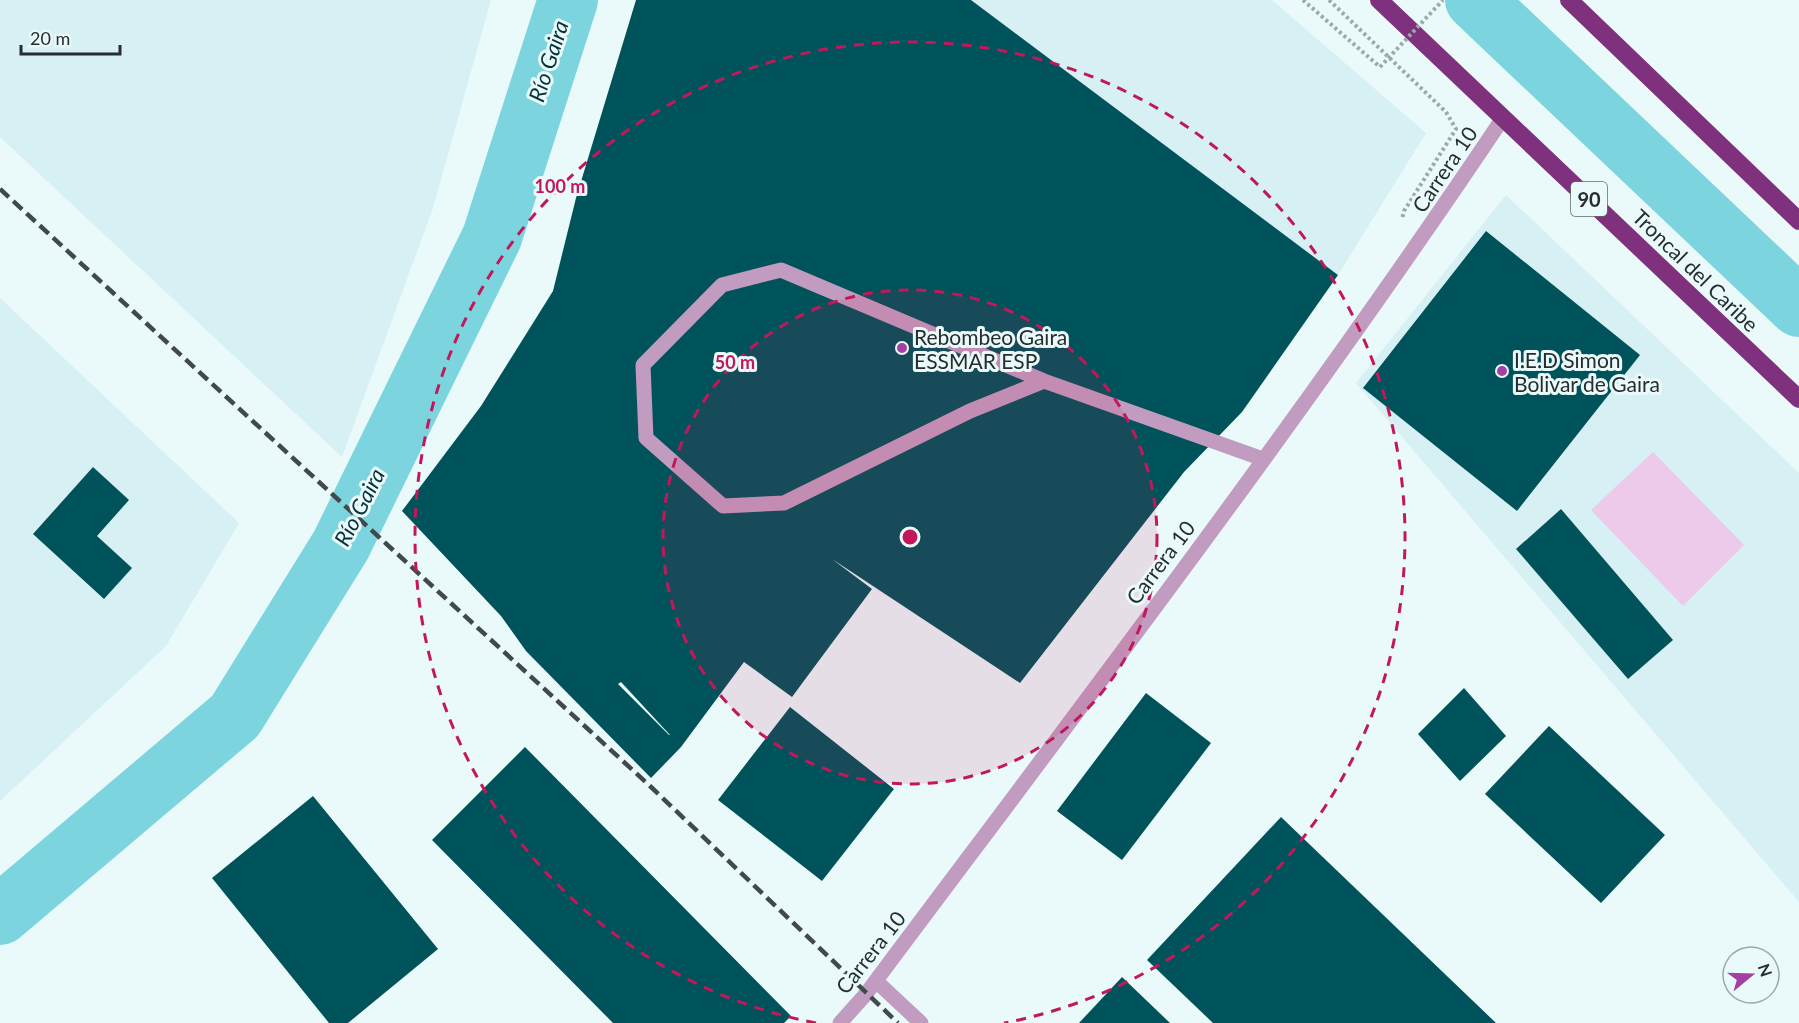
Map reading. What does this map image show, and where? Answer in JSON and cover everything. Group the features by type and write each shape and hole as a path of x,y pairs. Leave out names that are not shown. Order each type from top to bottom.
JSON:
{"highway":[{"name":"Troncal del Caribe","path":"1379,0 1799,399"},
{"path":"1576,3 1799,220"}],"street":[{"name":"Carrera 10","path":"840,1023 876,981 1263,459 1412,255 1503,118"},
{"path":"1044,381 970,411 784,503 723,506 646,438 643,365 722,285 781,270 1044,381 1263,459"},
{"path":"876,981 921,1023"}],"path":[{"path":"1303,0 1380,68 1443,0"},
{"path":"1329,0 1446,112 1456,129 1404,211 1401,225 1412,255"}],"shaded area":[{"path":"0,0 491,0 433,208 342,457 0,137"},
{"path":"971,0 1272,0 1426,133 1338,275"},
{"path":"1506,195 1799,473 1799,902 1356,383"},
{"path":"0,298 239,523 166,646 0,801"},
{"path":"1653,452 1744,545 1683,606 1591,510"}],"building":[{"name":"Rebombeo Gaira ESSMAR ESP","path":"636,0 971,0 1338,275 1242,412 1184,472 1020,683 832,559 872,589 792,697 744,662 681,747 651,778 526,651 501,616 402,511 481,406 553,291 576,198","holes":["621,682 669,735 618,684"]},
{"name":"I.E.D Simon Bolivar de Gaira","path":"1486,231 1640,355 1517,511 1363,388"},
{"path":"93,467 129,500 97,536 132,568 104,599 33,534"},
{"path":"1561,509 1673,640 1628,679 1516,549"},
{"path":"1464,688 1506,736 1460,781 1418,734"},
{"path":"1146,693 1211,743 1122,860 1057,811"},
{"path":"790,707 894,789 822,881 718,800"},
{"path":"1549,726 1665,835 1601,903 1485,794"},
{"path":"525,747 791,1016 784,1023 613,1023 432,840"},
{"path":"313,796 438,949 348,1023 329,1023 212,878"},
{"path":"1281,817 1496,1023 1213,1023 1147,960"},
{"path":"1122,977 1170,1023 1079,1023"}],"waterway":[{"name":"Río Gaira","path":"0,915 235,716 341,545 492,237 568,0"},
{"path":"1475,0 1799,307"}],"railway":[{"path":"0,189 650,786 898,1023"}],"place":[{"name":"Rebombeo Gaira ESSMAR ESP","path":"902,348"},
{"name":"I.E.D Simon Bolivar de Gaira","path":"1502,371"}]}
